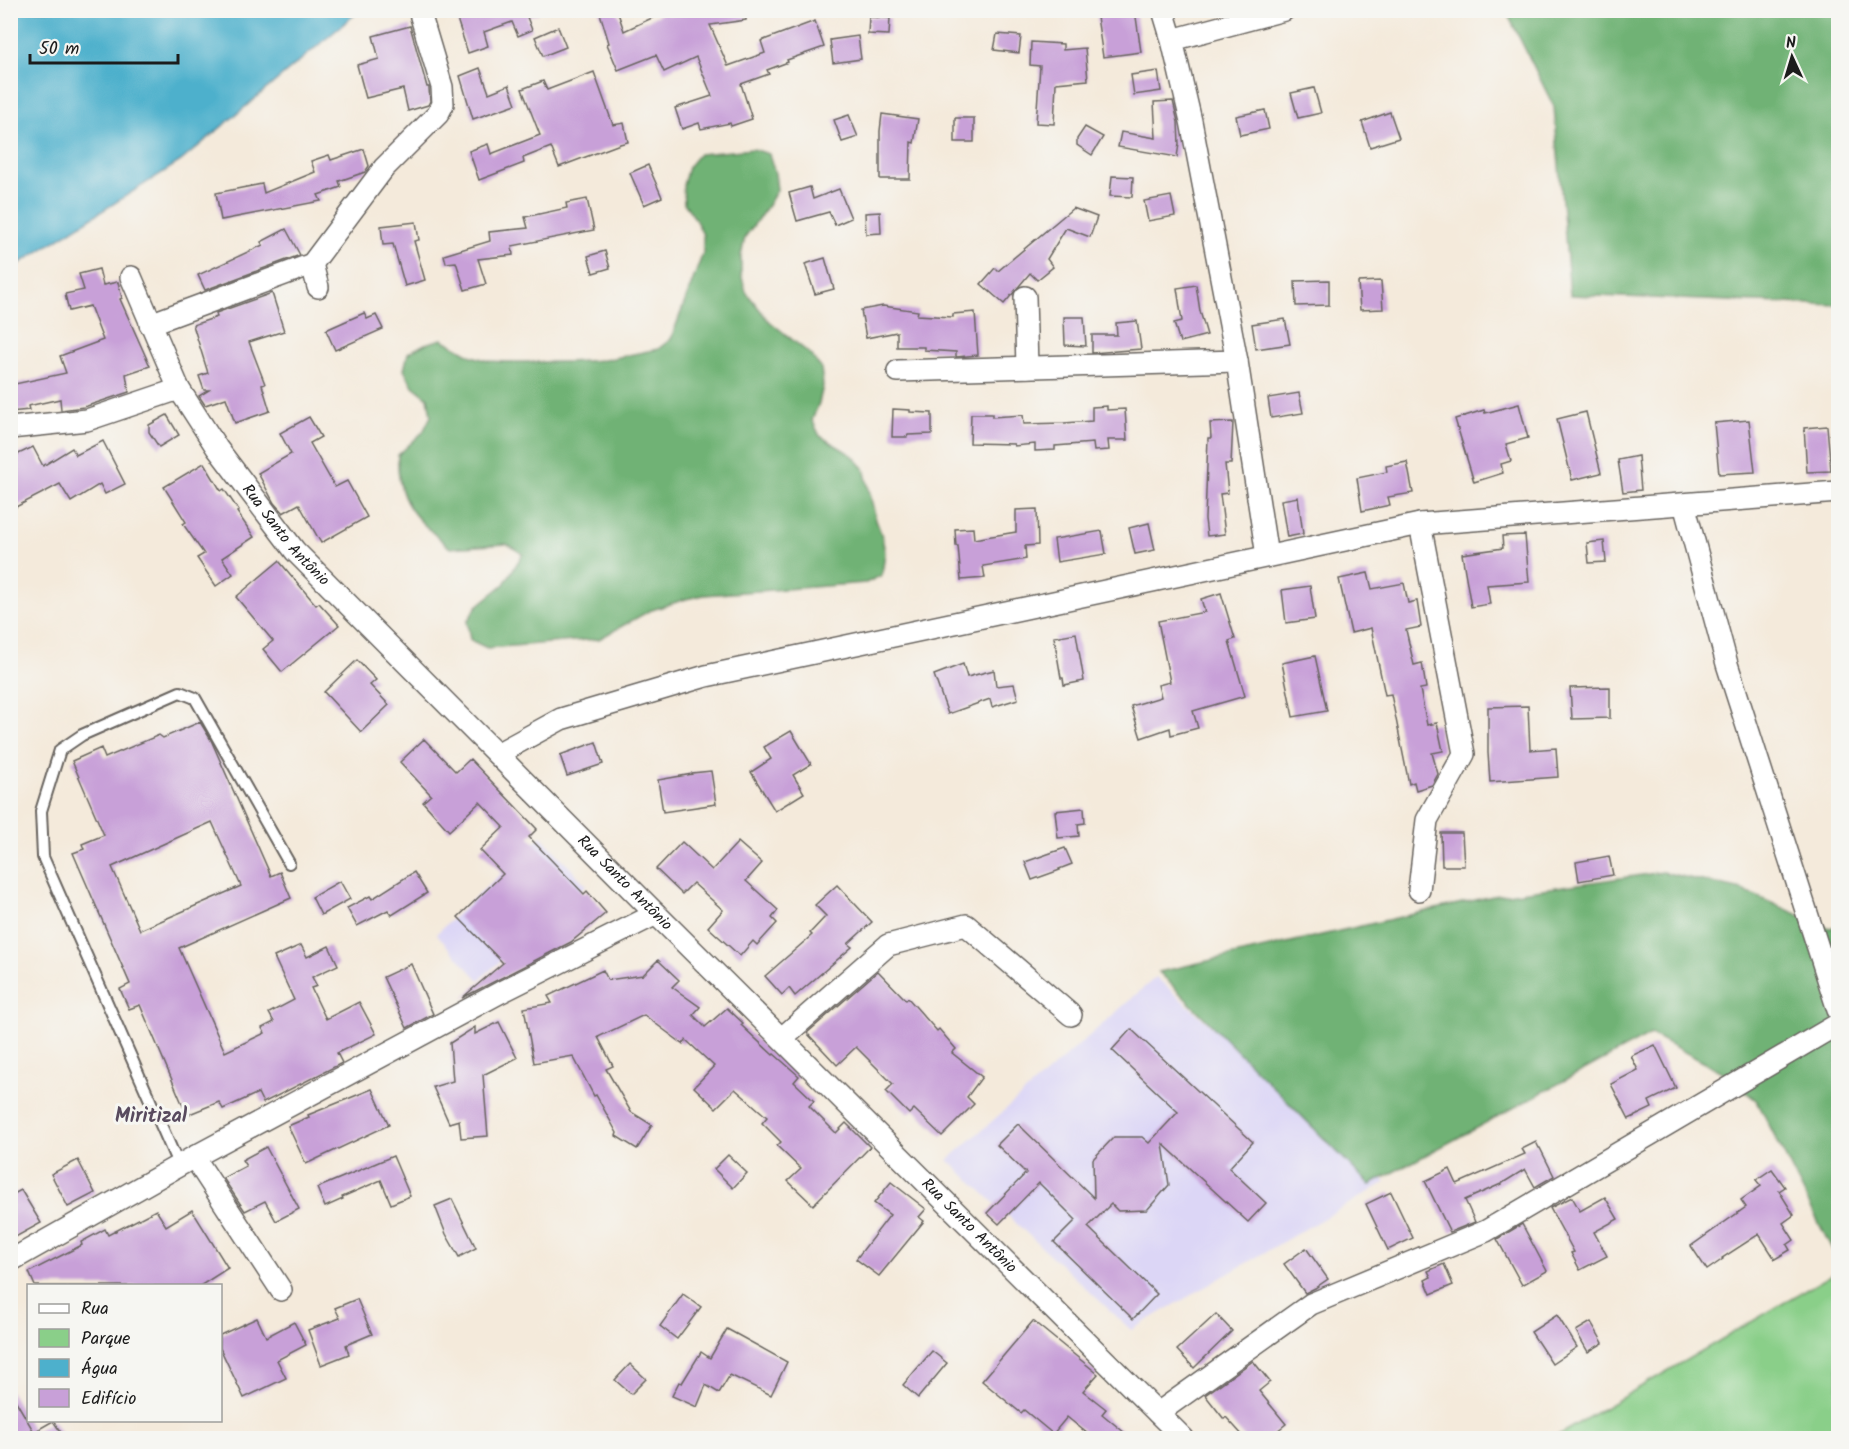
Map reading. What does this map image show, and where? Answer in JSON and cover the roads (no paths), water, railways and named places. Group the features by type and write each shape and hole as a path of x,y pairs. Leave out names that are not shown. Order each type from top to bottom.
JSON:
{"street":[{"path":"150,324 312,264 384,168 438,114 443,104 442,87 419,10"},
{"path":"1163,10 1191,121 1237,361 1267,556"},
{"path":"1172,40 1284,10"},
{"path":"312,264 318,287"},
{"name":"Rua Santo Antônio","path":"131,277 178,389 217,448 295,551 1183,1438"},
{"path":"1025,297 1027,367"},
{"path":"898,371 1237,361"},
{"path":"10,428 87,420 178,389"},
{"path":"497,754 561,719 706,676 1420,524 1839,492"},
{"path":"1684,504 1727,664 1839,1010"},
{"path":"1419,890 1427,820 1464,753 1420,524"},
{"path":"10,1261 187,1161 490,998 656,914"},
{"path":"782,1038 888,945 966,925 1071,1015"},
{"path":"1158,1413 1311,1304 1486,1231 1839,1024"},
{"path":"187,1161 281,1290"}],"lane":[{"path":"187,1161 43,857 41,811 60,750 82,735 180,692 195,698 289,863"}],"water":[{"path":"11,10 359,11 181,161 11,269"}],"district":[{"name":"Miritizal","path":"151,1117"}]}
